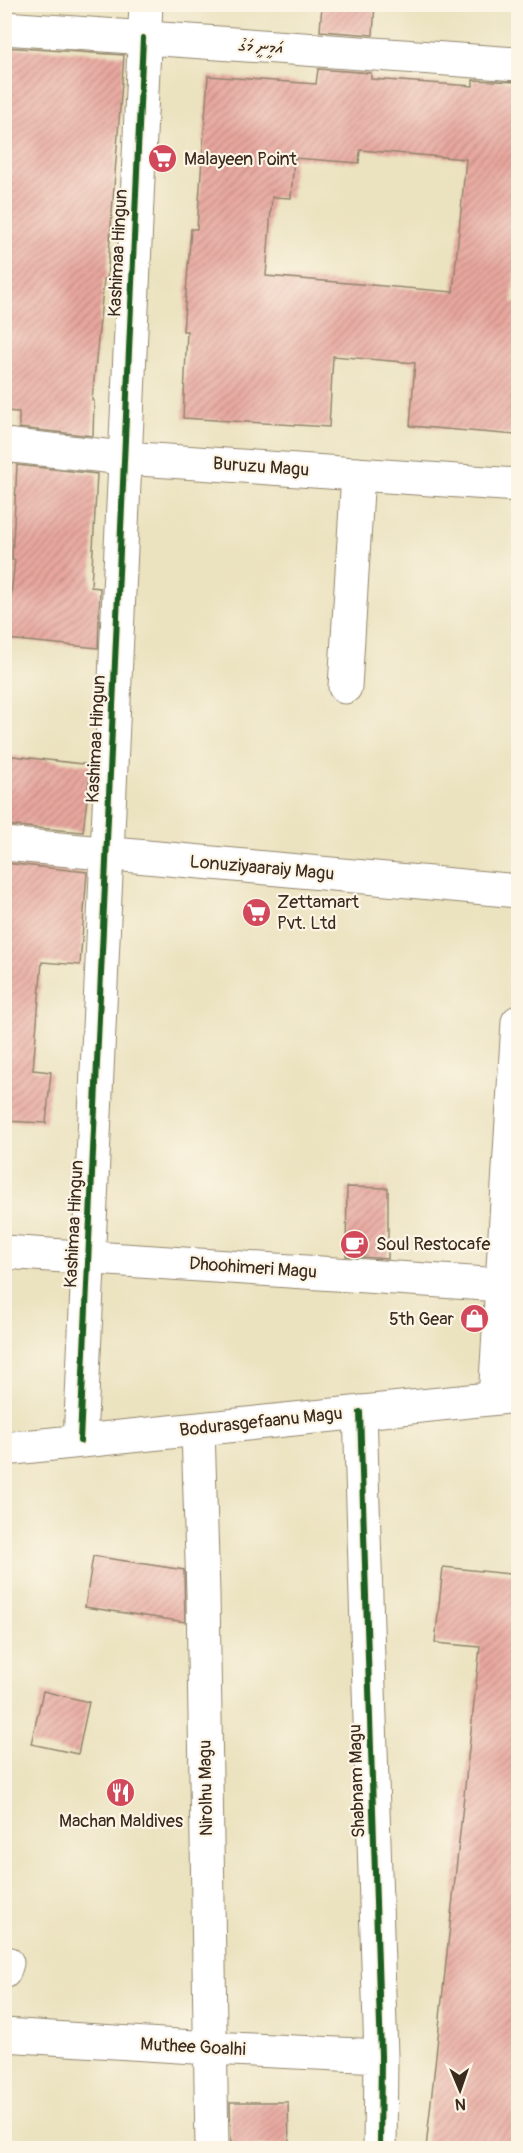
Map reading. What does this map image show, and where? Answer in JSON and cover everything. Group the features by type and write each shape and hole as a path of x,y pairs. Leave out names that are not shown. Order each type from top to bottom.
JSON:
{"street":[{"name":"Kashimaa Hingun","path":"80,1441 146,4"},
{"name":"އަމީނީ މަގު","path":"4,28 519,64"},
{"name":"Buruzu Magu","path":"4,445 124,458 519,485"},
{"path":"345,687 358,474"},
{"name":"Lonuziyaaraiy Magu","path":"4,844 519,891"},
{"path":"507,1397 501,1285 515,1118 519,1022"},
{"name":"Dhoohimeri Magu","path":"4,1252 501,1285"},
{"name":"Bodurasgefaanu Magu","path":"4,1449 507,1397"},
{"name":"Shabnam Magu","path":"360,1412 381,2056 381,2148"},
{"name":"Nirolhu Magu","path":"198,1429 212,2148"},
{"path":"4,1963 7,1963 4,1972"},
{"name":"Muthee Goalhi","path":"4,2035 381,2056"}],"building":[{"path":"322,4 375,4 373,35 320,31"},
{"path":"4,47 124,55 107,279 104,279 92,400 94,401 93,436 19,428 19,412 4,411"},
{"path":"318,69 371,73 371,79 473,86 473,80 519,82 519,235 512,302 519,303 519,404 516,435 410,426 415,363 333,356 329,427 183,418 187,331 183,331 191,229 197,229 208,76 316,84","holes":["360,150 466,159 453,292 266,276 272,197 291,198 294,158 359,163"]},
{"path":"17,465 97,474 91,587 100,588 98,648 6,639 15,560 12,560"},
{"path":"4,755 91,765 83,832 4,825"},
{"path":"4,863 87,872 80,965 42,962 33,1070 51,1072 46,1123 4,1121"},
{"path":"347,1187 388,1188 388,1259 346,1256"},
{"path":"93,1556 184,1570 185,1622 85,1607"},
{"path":"443,1567 519,1575 519,2068 510,2148 426,2148 480,1647 435,1643"},
{"path":"43,1691 89,1702 78,1754 31,1744"},
{"path":"230,2102 288,2102 289,2146 231,2146"}],"cycle path":[{"path":"80,1441 143,38"},
{"path":"360,1412 381,2056 380,2148"}],"place":[{"name":"Malayeen Point","path":"163,159"},
{"name":"Zettamart Pvt. Ltd","path":"256,912"},
{"name":"Soul Restocafe","path":"355,1244"},
{"name":"5th Gear","path":"475,1319"},
{"name":"Machan Maldives","path":"121,1792"}]}
